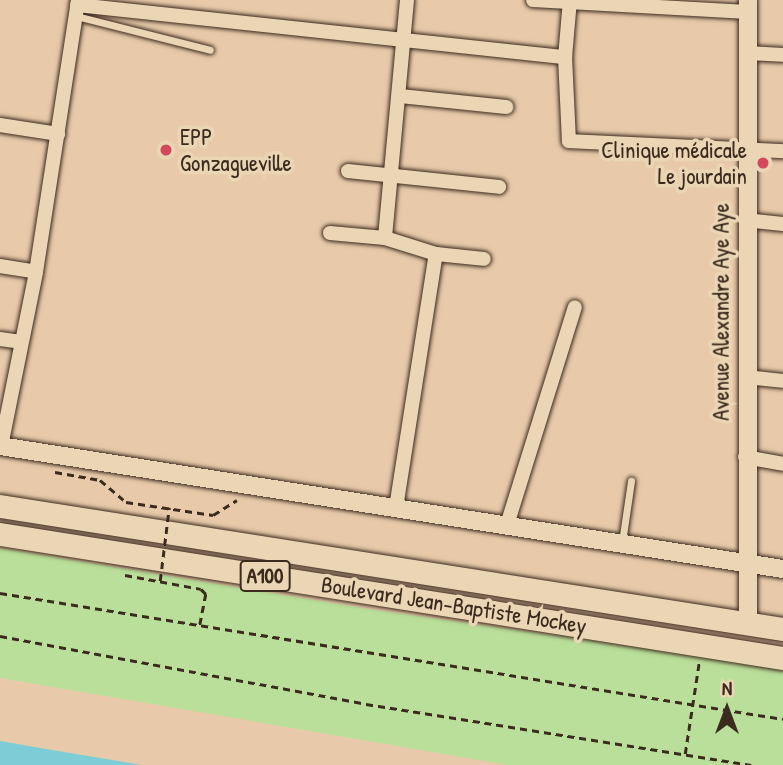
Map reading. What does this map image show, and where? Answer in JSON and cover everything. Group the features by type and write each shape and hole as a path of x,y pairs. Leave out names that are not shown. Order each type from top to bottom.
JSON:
{"highway":[{"name":"Boulevard Jean-Baptiste Mockey","path":"0,506 783,629"},
{"name":"Boulevard Jean-Baptiste Mockey","path":"0,534 783,658"}],"street":[{"path":"384,238 400,96 407,0"},
{"path":"533,0 748,6"},
{"path":"570,1 565,57 569,141 783,151"},
{"name":"Avenue Alexandre Aye Aye","path":"748,6 744,563 748,624"},
{"path":"565,57 77,7 36,272 0,446 783,569"},
{"path":"747,53 783,55"},
{"path":"400,96 506,107"},
{"path":"0,125 58,134"},
{"path":"348,171 499,187"},
{"path":"745,220 783,224"},
{"path":"330,233 384,238 436,254 484,259"},
{"path":"396,508 436,254"},
{"path":"0,266 36,272"},
{"path":"507,525 575,307"},
{"path":"0,339 21,342"},
{"path":"746,377 783,381"},
{"path":"745,457 783,464"}],"lane":[{"path":"77,7 210,50"},
{"path":"622,542 631,481"}],"path":[{"path":"58,454 55,472 100,480 125,502 214,515 236,502 240,482"},
{"path":"160,581 169,508"},
{"path":"125,575 201,589 206,594 201,625"},
{"path":"0,593 783,719"},
{"path":"0,636 366,704 751,765"},
{"path":"685,754 704,645"}],"green space":[{"path":"0,548 369,609 783,668 783,765 508,765 0,678"}],"water":[{"path":"0,741 46,749 142,765 0,765"}],"place":[{"name":"EPP Gonzagueville","path":"166,150"},
{"name":"Clinique médicale Le jourdain","path":"763,163"}]}
